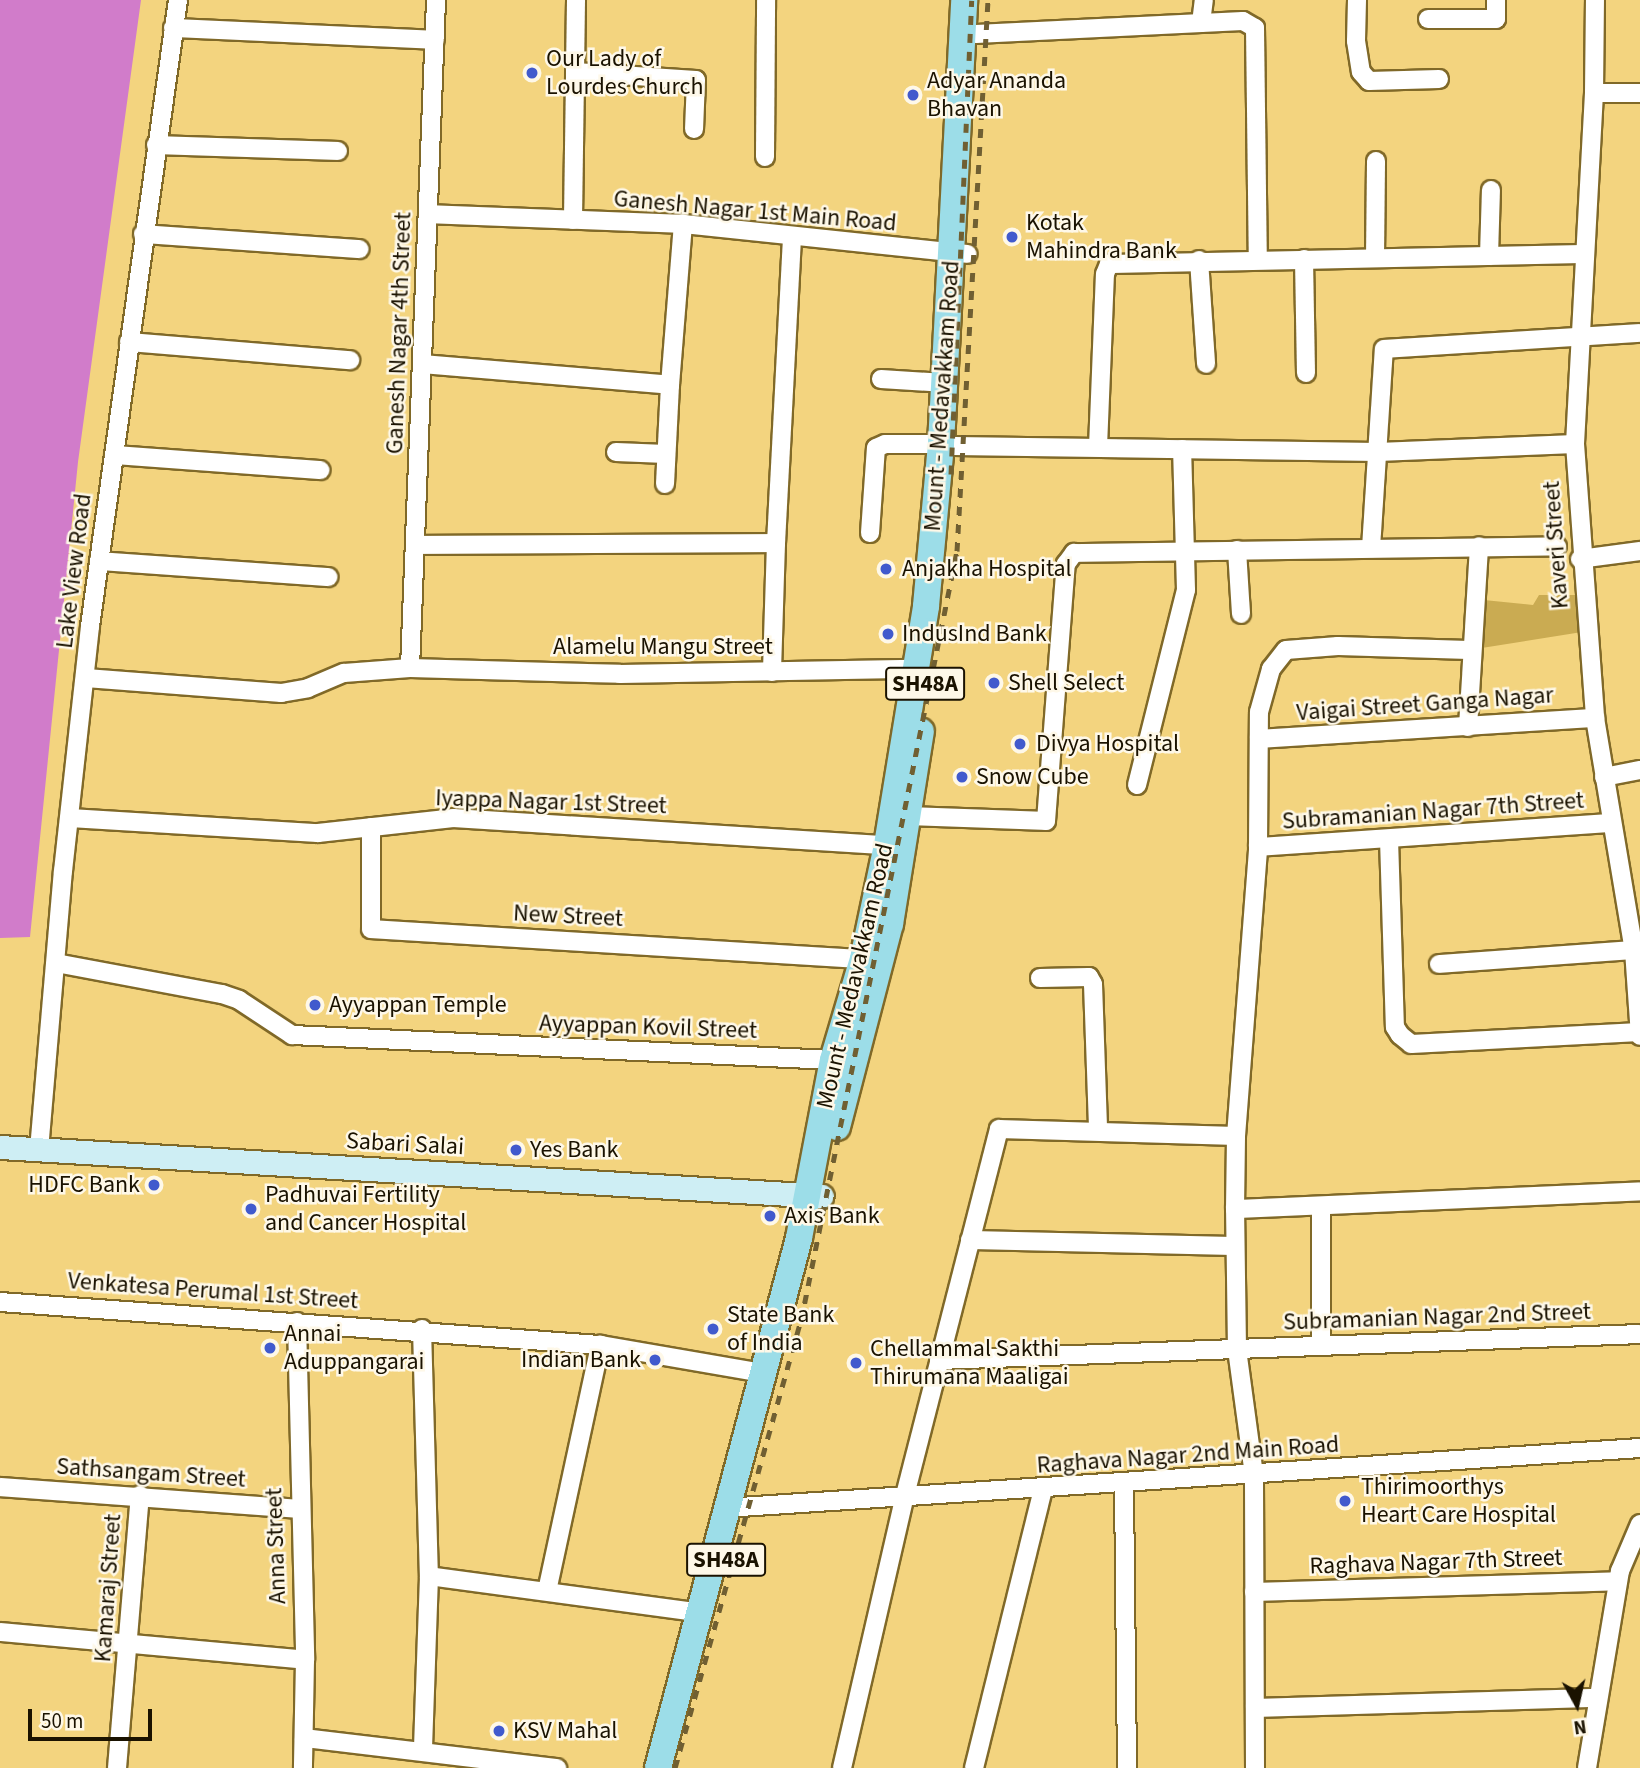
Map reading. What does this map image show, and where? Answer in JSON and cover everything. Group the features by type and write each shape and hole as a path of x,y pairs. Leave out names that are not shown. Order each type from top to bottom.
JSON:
{"main road":[{"name":"Mount - Medavakkam Road","path":"658,1768 697,1612 732,1509 814,1195 896,846 915,669 948,445 945,383 960,253 964,0"},
{"name":"Mount - Medavakkam Road","path":"674,1768 762,1373 814,1195 833,1060 896,846 910,816 948,445 978,0"},
{"name":"Sabari Salai","path":"0,1147 814,1195"}],"street":[{"name":"Lake View Road","path":"39,1150 70,818 99,561 178,0"},
{"name":"Ganesh Nagar 4th Street","path":"410,668 436,0"},
{"path":"573,220 576,0"},
{"path":"765,157 766,0"},
{"path":"1201,23 1204,0"},
{"path":"1357,0 1356,41 1361,72 1369,81 1439,79"},
{"path":"1429,19 1496,19 1496,0"},
{"name":"Kaveri Street","path":"1595,0 1594,93 1575,444 1580,559 1595,718 1611,823 1632,889 1640,1034"},
{"path":"976,34 1243,21 1255,29 1258,259"},
{"path":"173,28 435,40"},
{"path":"575,72 696,80 695,130"},
{"path":"1594,93 1640,93"},
{"path":"156,145 338,151"},
{"path":"1375,258 1376,161"},
{"path":"1489,256 1491,190"},
{"name":"Ganesh Nagar 1st Main Road","path":"428,214 683,224 792,239 960,253"},
{"path":"665,484 683,224"},
{"path":"144,234 359,249"},
{"path":"772,672 792,239"},
{"path":"1098,447 1105,274 1109,264 1199,260 1585,254"},
{"path":"1304,259 1306,373"},
{"path":"1199,260 1206,364"},
{"path":"1371,548 1384,349 1640,333"},
{"path":"129,342 350,360"},
{"path":"422,365 670,385"},
{"path":"881,379 945,383"},
{"path":"870,533 877,449 885,444 1378,452 1575,444"},
{"path":"1137,785 1186,590 1182,449"},
{"path":"616,452 666,454"},
{"path":"114,455 320,470"},
{"path":"415,545 776,543"},
{"path":"910,816 1046,821 1066,564 1073,553 1479,545 1557,546"},
{"path":"1468,727 1469,650 1479,545"},
{"path":"1237,550 1241,614"},
{"path":"1580,559 1640,551"},
{"path":"99,561 328,577"},
{"path":"1255,1768 1254,1475 1237,1349 1235,1209 1236,1136 1258,847 1259,712 1271,669 1286,650 1338,646 1469,650"},
{"name":"Alamelu Mangu Street","path":"86,678 281,693 308,688 344,673 410,668 620,674 915,669"},
{"name":"Vaigai Street Ganga Nagar","path":"1259,738 1595,718"},
{"path":"1604,777 1640,771"},
{"name":"Iyappa Nagar 1st Street","path":"70,818 318,833 453,818 896,846"},
{"name":"Subramanian Nagar 7th Street","path":"1258,847 1611,823"},
{"name":"New Street","path":"371,827 371,929 863,959"},
{"path":"1388,839 1395,1027 1411,1044 1640,1034"},
{"path":"1439,964 1634,950"},
{"name":"Ayyappan Kovil Street","path":"57,963 222,994 239,1000 292,1035 833,1060"},
{"path":"1040,978 1089,977 1093,984 1098,1130"},
{"path":"842,1768 904,1499 999,1129 1236,1136"},
{"path":"1235,1209 1640,1191"},
{"path":"1321,1206 1321,1346"},
{"path":"970,1240 1235,1246"},
{"name":"Venkatesa Perumal 1st Street","path":"0,1302 422,1329 600,1345 762,1373"},
{"name":"Anna Street","path":"297,1322 298,1509 305,1660 303,1768"},
{"path":"422,1329 429,1576 423,1751"},
{"name":"Subramanian Nagar 2nd Street","path":"939,1360 1640,1334"},
{"path":"547,1591 600,1345"},
{"name":"Raghava Nagar 2nd Main Road","path":"732,1509 1640,1448"},
{"path":"1124,1484 1127,1768"},
{"name":"Sathsangam Street","path":"0,1487 140,1495 298,1509"},
{"path":"974,1768 1043,1489"},
{"name":"Kamaraj Street","path":"117,1768 140,1495"},
{"path":"1587,1768 1618,1581 1640,1524"},
{"path":"429,1576 697,1612"},
{"name":"Raghava Nagar 7th Street","path":"1254,1592 1618,1581"},
{"path":"0,1632 129,1641 305,1660"},
{"path":"1255,1708 1598,1698"},
{"path":"304,1738 557,1768"}],"shaded area":[{"path":"0,0 141,0 78,462 30,937 0,938"},
{"path":"1539,595 1578,595 1582,632 1469,650 1474,599 1533,605"}],"railway":[{"path":"951,474 972,0"},
{"path":"675,1768 801,1321 957,551 988,0"}],"place":[{"name":"Our Lady of Lourdes Church","path":"532,73"},
{"name":"Adyar Ananda Bhavan","path":"913,95"},
{"name":"Kotak Mahindra Bank","path":"1012,237"},
{"name":"Anjakha Hospital","path":"886,569"},
{"name":"IndusInd Bank","path":"888,634"},
{"name":"Shell Select","path":"994,683"},
{"name":"Divya Hospital","path":"1020,744"},
{"name":"Snow Cube","path":"962,777"},
{"name":"Ayyappan Temple","path":"315,1005"},
{"name":"Yes Bank","path":"516,1150"},
{"name":"HDFC Bank","path":"154,1185"},
{"name":"Padhuvai Fertility and Cancer Hospital","path":"251,1209"},
{"name":"Axis Bank","path":"770,1216"},
{"name":"State Bank of India","path":"713,1329"},
{"name":"Annai Aduppangarai","path":"270,1348"},
{"name":"Indian Bank","path":"655,1360"},
{"name":"Chellammal Sakthi Thirumana Maaligai","path":"856,1363"},
{"name":"Thirimoorthys Heart Care Hospital","path":"1345,1501"},
{"name":"KSV Mahal","path":"499,1731"}]}
